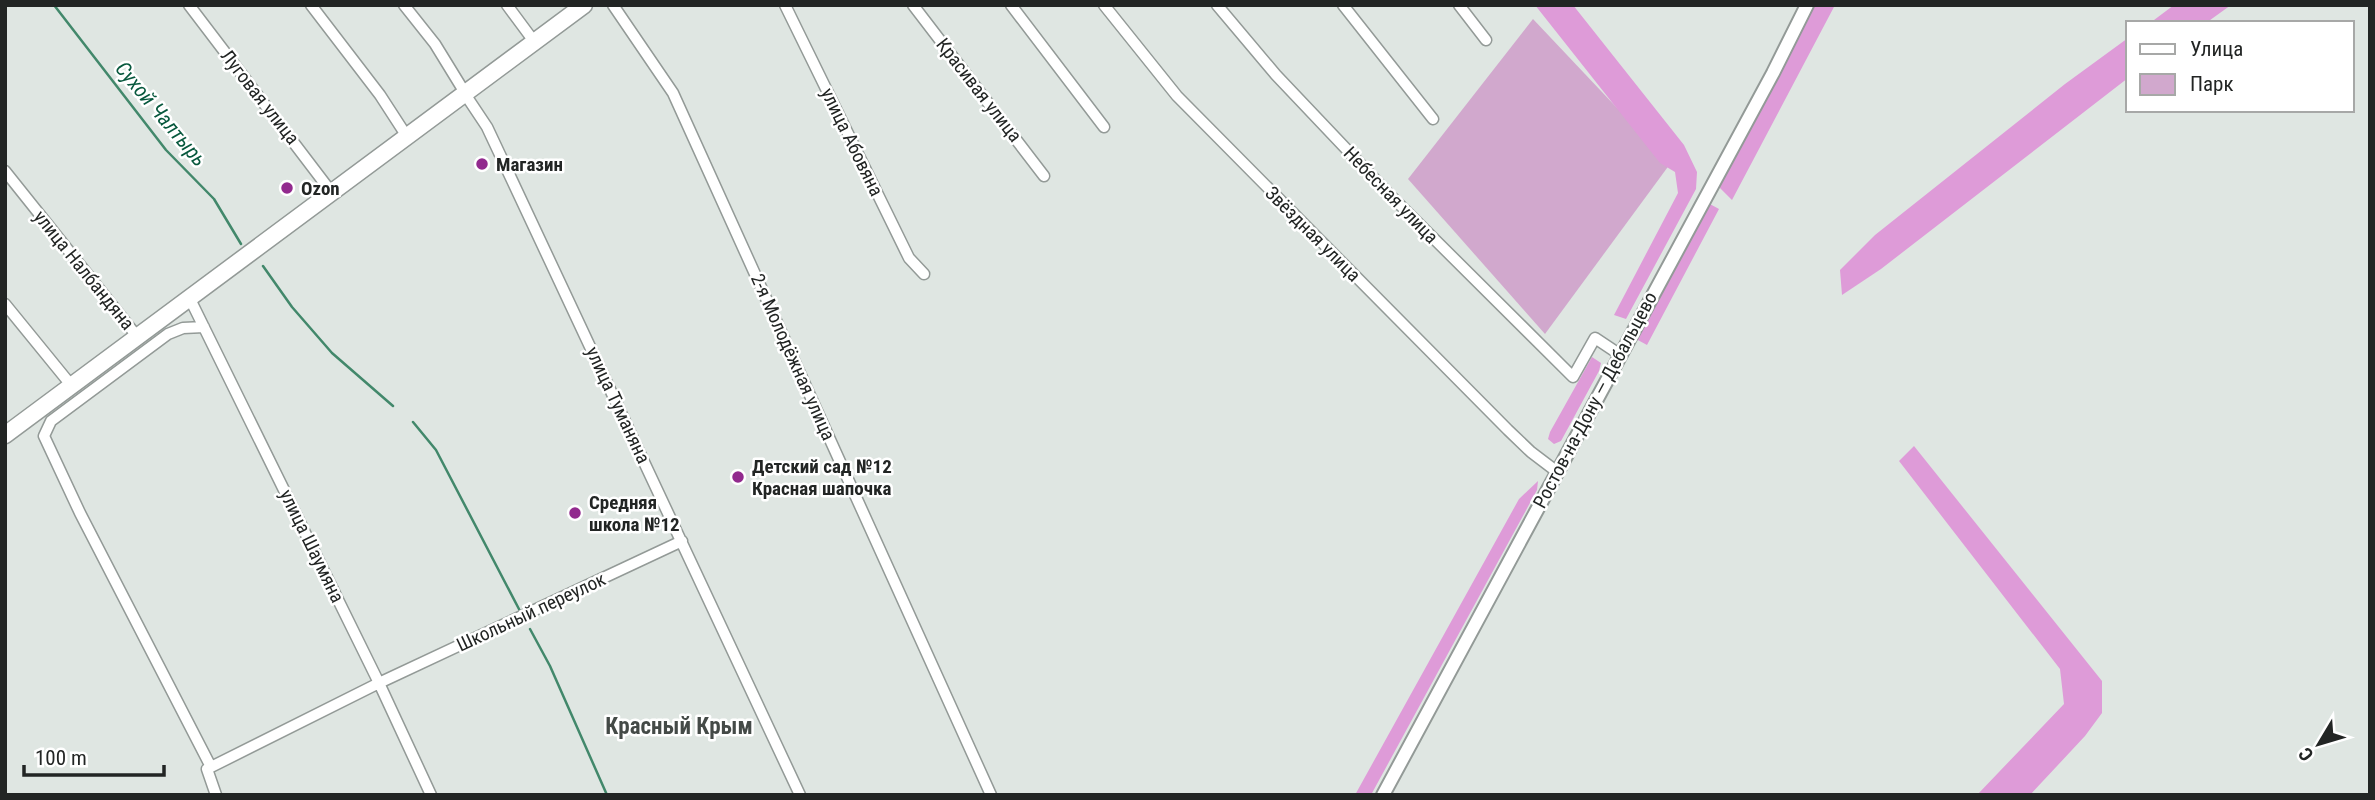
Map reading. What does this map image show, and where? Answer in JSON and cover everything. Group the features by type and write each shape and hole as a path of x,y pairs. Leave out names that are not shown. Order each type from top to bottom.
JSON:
{"main road":[{"path":"130,340 190,299 464,91 572,5"},
{"path":"5,435 404,132 584,5"}],"street":[{"name":"Луговая улица","path":"189,5 329,189"},
{"path":"311,5 380,95 404,132"},
{"name":"улица Туманяна","path":"404,5 435,44 487,127 800,795"},
{"path":"507,5 530,36"},
{"name":"2-я Молодёжная улица","path":"613,5 673,93 991,795"},
{"name":"улица Абовяна","path":"785,5 909,258 925,274"},
{"name":"Красивая улица","path":"913,5 1045,176"},
{"path":"1011,5 1104,127"},
{"name":"Звёздная улица","path":"1104,5 1177,96 1531,452 1556,471"},
{"name":"Небесная улица","path":"1217,5 1276,75 1368,172 1573,377 1595,338 1619,354"},
{"path":"1343,5 1433,119"},
{"path":"1459,5 1486,40"},
{"name":"Ростов-на-Дону — Дебальцево","path":"1382,795 1807,5"},
{"name":"улица Налбандяна","path":"5,171 130,340"},
{"name":"улица Шаумяна","path":"190,299 379,683 431,795"},
{"path":"7,311 71,385"},
{"path":"204,327 176,330 156,342 51,421 44,436 80,513 211,767 207,769 216,795"},
{"name":"Школьный переулок","path":"211,767 379,683 682,541"}],"green space":[{"path":"1533,19 1670,164 1545,334 1408,179"}],"shaded area":[{"path":"1535,5 1573,5 1684,145 1697,172 1696,189 1626,319 1614,315 1678,193 1675,172 1660,163"},
{"path":"1813,5 1835,5 1732,200 1717,185"},
{"path":"2174,5 2231,5 2209,21 2153,21"},
{"path":"2126,39 2126,80 1881,269 1842,295 1840,270 1875,235 2065,84"},
{"path":"1708,203 1719,209 1647,345 1636,339"},
{"path":"1592,357 1601,363 1599,371 1561,441 1554,444 1548,439 1550,432"},
{"path":"1914,446 2102,681 2102,713 2085,736 2030,795 1977,795 2064,704 2060,669 1899,461"},
{"path":"1538,481 1537,490 1371,795 1355,795 1519,499"}],"waterway":[{"name":"Сухой Чалтырь","path":"54,5 166,150 214,199 241,244"},
{"name":"Сухой Чалтырь","path":"263,266 292,307 332,353 393,406"},
{"name":"Сухой Чалтырь","path":"413,422 436,450 520,611"},
{"name":"Сухой Чалтырь","path":"530,629 550,666 607,795"}],"place":[{"name":"Магазин","path":"482,164"},
{"name":"Ozon","path":"287,188"},
{"name":"Детский сад №12 Красная шапочка","path":"738,477"},
{"name":"Средняя школа №12","path":"575,513"}],"district":[{"name":"Красный Крым","path":"679,726"}]}
